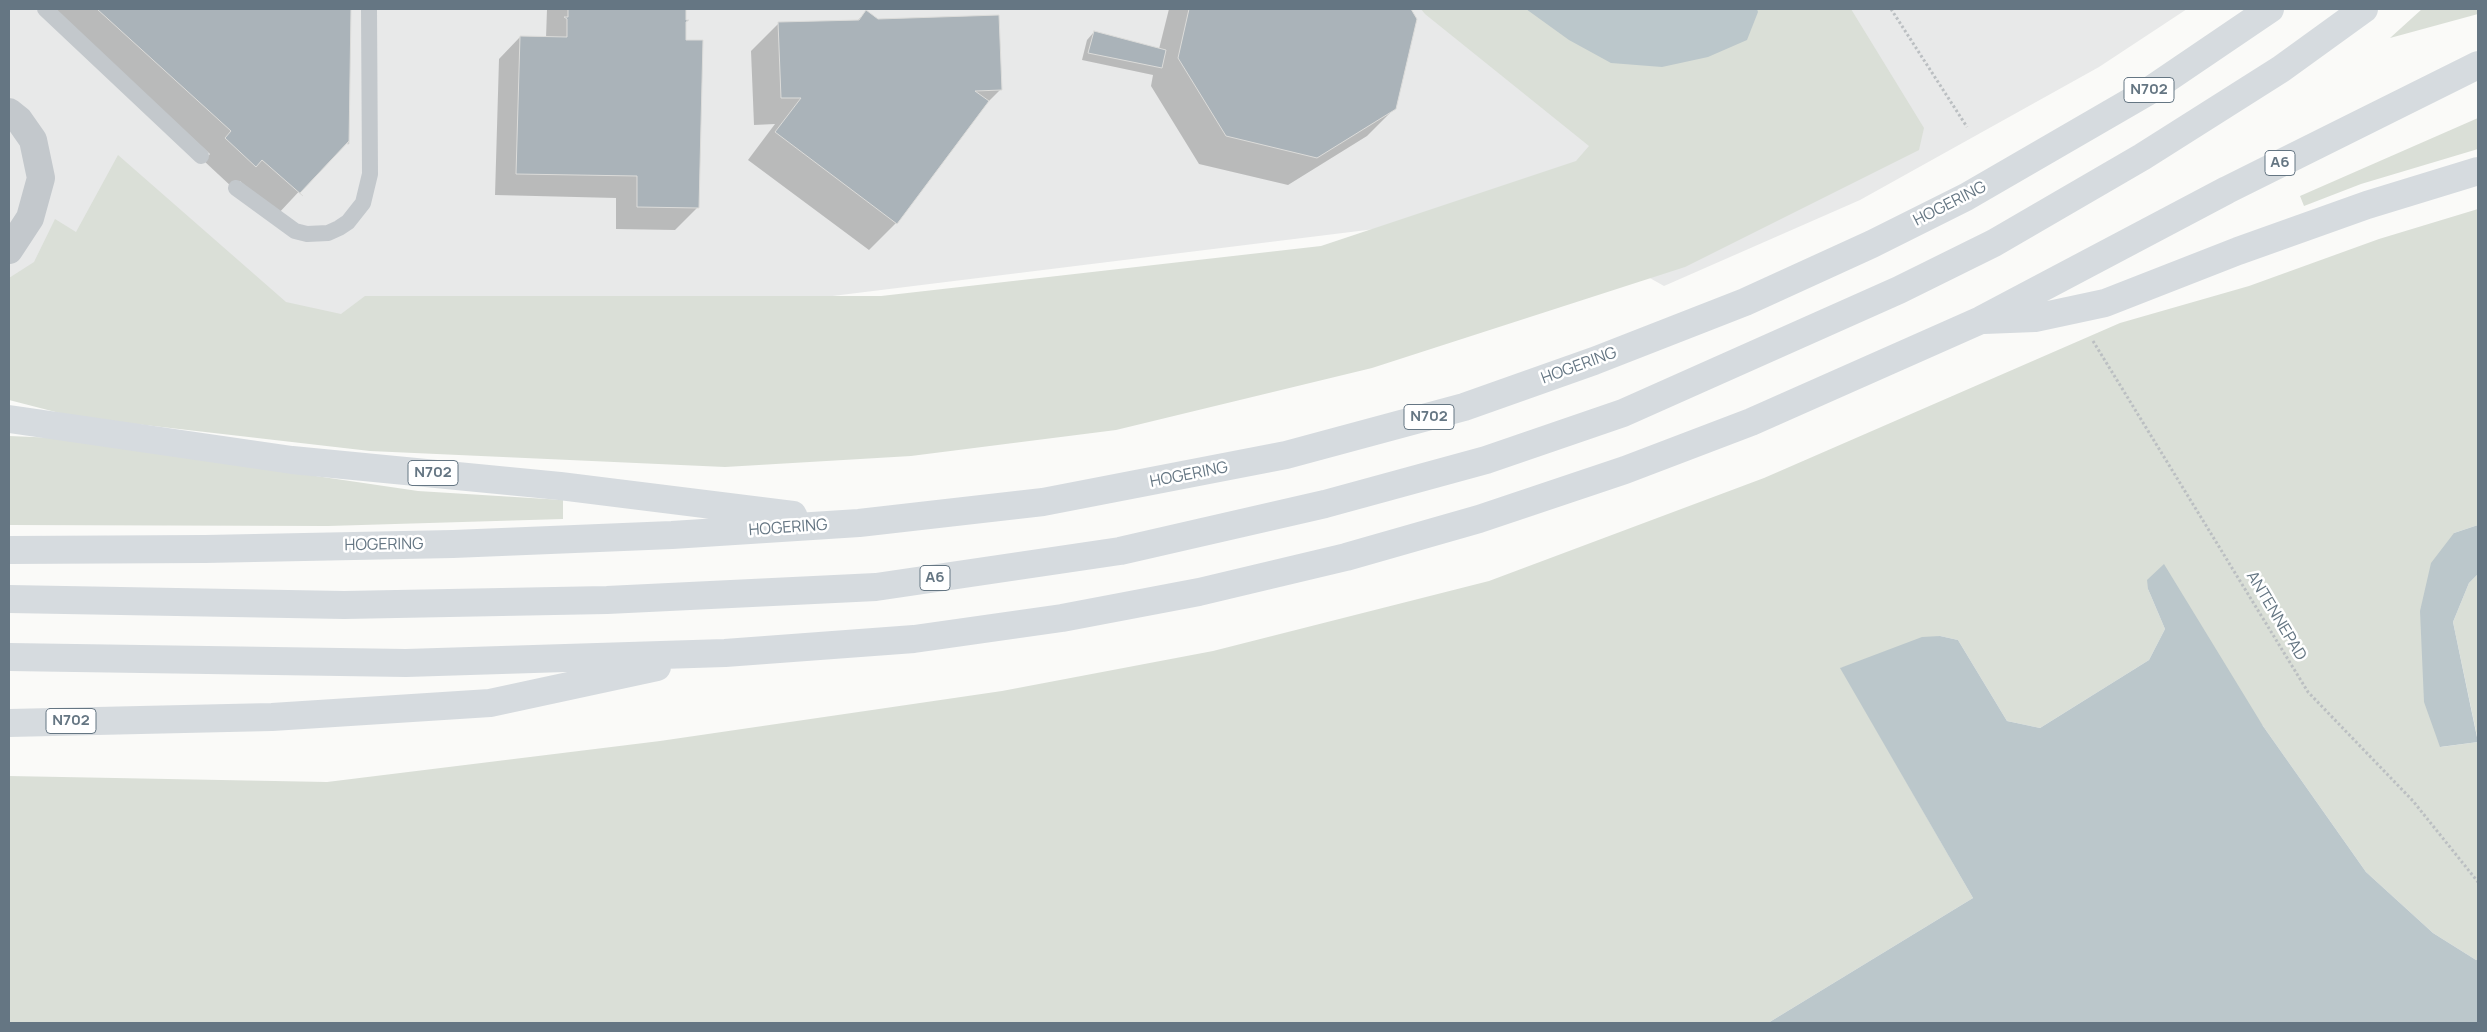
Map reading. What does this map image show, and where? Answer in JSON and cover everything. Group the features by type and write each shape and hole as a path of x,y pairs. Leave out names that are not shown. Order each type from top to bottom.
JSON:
{"highway":[{"name":"HOGERING","path":"9,550 215,549 453,544 672,535 859,524 1043,502 1286,455 1464,407 1594,361 1745,302 1872,244 1966,197 2148,91 2270,9"},
{"name":"A6","path":"9,599 344,605 701,596 876,587 1120,551 1325,504 1476,463 1623,413 1890,294 1994,244 2051,212 2281,69 2364,9"},
{"name":"A6","path":"2030,307 2083,265 2227,190 2478,65"},
{"name":"A6","path":"1981,320 2030,307 2105,303 2238,251 2358,208 2478,171"},
{"name":"N702","path":"9,657 406,663 724,653 914,639 1062,618 1199,592 1346,557 1479,520 1625,470 1750,422 1981,320"},
{"name":"N702","path":"9,418 292,460 560,486 859,524"},
{"name":"N702","path":"9,723 272,717 490,703 724,653"}],"street":[{"path":"9,250 30,218 41,178 33,140 12,118"}],"lane":[{"path":"45,9 201,156"},
{"path":"236,188 295,231 307,234 328,233 339,228 348,222 363,203 370,174 369,9"}],"path":[{"path":"1891,9 1967,128"},
{"name":"ANTENNEPAD","path":"2090,336 2308,692 2413,801 2478,882"}],"shaded area":[{"path":"9,9 2187,9 2099,67 1860,200 1664,286 1529,210 541,332 9,368"},
{"path":"1421,9 1851,9 1924,128 1919,150 1685,267 1372,368 1116,430 911,456 725,467 370,451 75,417 9,400 9,278 34,262 55,219 76,232 118,155 286,302 341,314 365,296 881,296 1321,246 1576,161 1589,146"},
{"path":"1526,9 1757,9 1758,12 1747,40 1708,57 1662,67 1611,63 1569,40"},
{"path":"2422,9 2478,9 2478,14 2390,38"},
{"path":"2478,118 2478,149 2361,184 2304,206 2300,196"},
{"path":"2478,209 2478,525 2454,533 2441,747 2478,742 2478,959 2476,960 2433,933 2366,872 2263,726 2148,589 2165,629 2149,660 2040,728 2007,721 1958,640 1940,636 1841,668 1973,898 1768,1023 9,1023 9,776 327,782 660,741 1002,691 1213,651 1489,581 1764,478 2120,323 2249,286 2379,239"},
{"path":"9,436 57,438 418,491 563,500 563,519 328,526 9,525"},
{"path":"2478,525 2478,574 2469,583 2453,622 2478,742 2440,747 2424,702 2420,611 2431,563 2454,533"},
{"path":"2164,564 2263,726 2366,872 2433,933 2476,960 2478,959 2478,1023 1768,1023 1973,898 1840,668 1922,637 1940,636 1958,640 2007,721 2040,728 2149,660 2165,629 2148,589 2147,580"},
{"path":"2478,574 2478,741 2453,622 2469,583"}],"building":[{"path":"97,9 351,9 349,144 347,144 349,141 300,193 303,196 262,160 256,167 225,138 231,131"},
{"path":"568,9 686,9 686,20 689,20 686,22 686,40 703,40 699,208 637,207 637,176 516,174 520,36 567,37 567,19 564,17 568,17"},
{"path":"1189,9 1411,9 1417,19 1396,109 1317,158 1226,136 1178,58"},
{"path":"866,10 878,19 999,15 1002,90 975,91 989,101 897,224 775,132 801,98 781,98 778,22 859,20"},
{"path":"1094,31 1166,50 1162,68 1088,53"}]}
